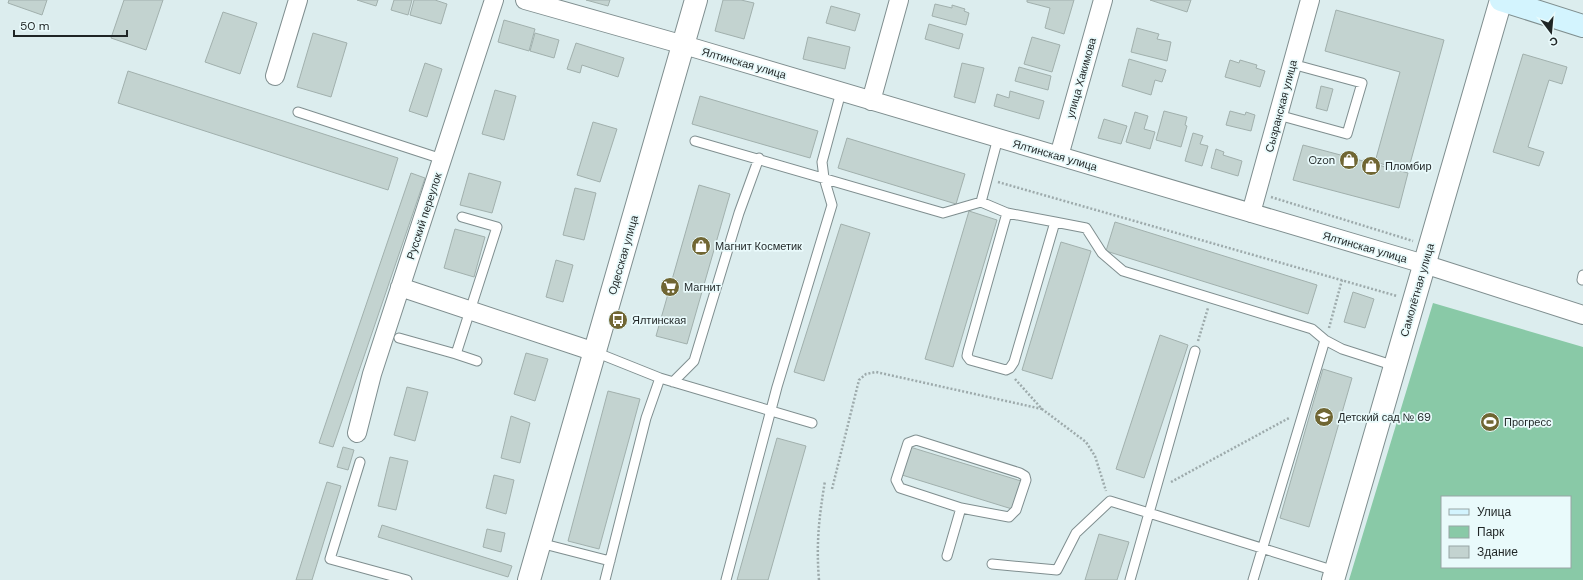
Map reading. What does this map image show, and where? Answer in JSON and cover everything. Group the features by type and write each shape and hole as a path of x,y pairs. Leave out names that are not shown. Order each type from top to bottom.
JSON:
{"main road":[{"path":"1501,0 1583,26"}],"street":[{"path":"275,76 298,0"},
{"name":"Русский переулок","path":"356,433 372,374 494,0"},
{"name":"Ялтинская улица","path":"525,0 564,5 684,45 1251,213 1427,255 1583,315"},
{"name":"Одесская улица","path":"529,580 696,0"},
{"path":"871,101 899,0"},
{"name":"улица Хакимова","path":"1059,156 1103,0"},
{"name":"Сызранская улица","path":"1251,213 1310,0"},
{"name":"Самолётная улица","path":"1335,576 1501,0"},
{"path":"400,287 595,352"}],"lane":[{"path":"1278,115 1347,134 1362,83 1292,64"},
{"path":"726,580 770,412 832,205 824,178 822,162 841,92"},
{"path":"298,112 442,159"},
{"path":"981,202 998,138"},
{"path":"695,141 759,158 943,213 981,202 1007,213 1086,228 1102,253 1123,270 1312,329 1325,340 1342,349 1395,366"},
{"path":"673,382 694,361 739,213 759,158"},
{"path":"1007,213 967,356 970,360 1006,370 1010,368 1014,362 1055,222"},
{"path":"456,354 497,227 462,217"},
{"path":"399,338 477,361"},
{"path":"1253,580 1325,340"},
{"path":"1130,580 1195,351"},
{"path":"595,352 660,378 770,412 812,423"},
{"path":"605,580 646,418 660,378"},
{"path":"910,440 916,440 1020,472 1025,476 1026,480 1016,510 1009,517 961,508 900,488 896,480 910,440"},
{"path":"360,462 330,559 378,576 407,580"},
{"path":"992,564 1057,570 1076,533 1110,501 1262,549 1335,576"},
{"path":"947,556 961,508"},
{"path":"540,543 610,561"}],"path":[{"path":"987,179 1398,296"},
{"path":"1257,193 1427,255"},
{"path":"1325,340 1342,280"},
{"path":"1195,351 1212,298"},
{"path":"1006,370 1042,409 1086,442 1095,456 1110,501"},
{"path":"832,489 859,380 866,374 876,372 1042,409"},
{"path":"1156,490 1304,410"},
{"path":"819,580 817,553 818,521 825,481"}],"green space":[{"name":"Прогресс","path":"1433,303 1583,347 1583,580 1349,580"}],"building":[{"path":"9,0 47,0 42,15 8,3"},
{"path":"124,0 163,0 146,50 111,38"},
{"path":"357,0 378,0 376,6"},
{"path":"394,0 412,0 408,15 391,10"},
{"path":"414,0 435,0 447,4 441,24 410,15"},
{"path":"586,0 610,0 608,6"},
{"path":"723,0 741,0 754,3 744,39 715,31"},
{"path":"1027,0 1074,0 1064,34 1045,28 1050,8 1027,2"},
{"path":"1150,0 1191,0 1187,12"},
{"path":"935,4 952,8 952,5 965,9 964,11 969,13 966,25 932,16"},
{"path":"831,6 860,14 855,31 826,23"},
{"path":"1336,10 1444,40 1408,171 1375,162 1400,72 1325,51"},
{"path":"223,12 257,23 240,74 205,62"},
{"path":"504,20 535,29 529,51 498,42"},
{"path":"929,24 963,34 959,49 925,39"},
{"path":"1137,28 1159,34 1157,39 1171,42 1167,61 1131,52"},
{"path":"313,33 347,43 331,97 297,87"},
{"path":"535,33 559,40 554,58 530,51"},
{"path":"808,37 850,47 845,69 803,59"},
{"path":"1032,37 1060,45 1052,72 1024,64"},
{"path":"576,43 624,58 618,77 582,65 580,73 567,69"},
{"path":"1523,54 1567,67 1562,84 1549,80 1528,147 1544,152 1539,166 1493,152"},
{"path":"1129,59 1166,70 1162,82 1155,80 1151,95 1122,86"},
{"path":"1230,60 1239,63 1240,60 1257,65 1256,68 1265,71 1260,87 1225,77"},
{"path":"425,63 442,69 427,117 409,111"},
{"path":"962,63 984,68 975,103 954,97"},
{"path":"1019,67 1051,76 1048,90 1015,81"},
{"path":"128,71 398,158 388,190 118,103"},
{"path":"1321,86 1333,89 1327,111 1316,108"},
{"path":"495,90 516,96 504,140 482,134"},
{"path":"1010,91 1044,101 1039,119 994,106 997,94 1009,98"},
{"path":"700,96 818,131 810,158 692,124"},
{"path":"1164,111 1187,117 1185,125 1187,126 1181,147 1156,140"},
{"path":"1230,111 1245,115 1246,112 1255,115 1251,131 1226,125"},
{"path":"1135,112 1148,116 1144,129 1155,132 1150,149 1126,142"},
{"path":"1104,119 1127,126 1121,144 1098,138"},
{"path":"593,122 617,129 600,182 577,175"},
{"path":"1193,133 1203,136 1200,144 1208,146 1202,166 1185,161"},
{"path":"847,138 965,174 956,204 838,168"},
{"path":"1303,145 1408,173 1399,208 1293,180"},
{"path":"1216,149 1224,152 1223,155 1242,161 1238,176 1211,168"},
{"path":"411,173 425,178 333,447 319,443"},
{"path":"469,173 501,182 492,213 460,205"},
{"path":"699,185 730,194 687,344 656,336"},
{"path":"575,188 596,193 584,240 563,235"},
{"path":"969,211 997,220 953,367 925,359"},
{"path":"1115,222 1317,285 1308,314 1106,251"},
{"path":"841,224 870,233 824,381 794,372"},
{"path":"455,229 485,237 474,277 444,268"},
{"path":"1061,242 1091,251 1052,379 1022,370"},
{"path":"556,260 573,265 563,302 546,297"},
{"path":"1353,292 1374,299 1365,328 1344,322"},
{"path":"1160,335 1188,345 1144,478 1116,469"},
{"path":"526,353 548,359 535,401 514,394"},
{"path":"1323,369 1352,378 1309,527 1280,518"},
{"path":"407,387 428,392 415,441 394,435"},
{"path":"608,391 640,399 599,549 568,541"},
{"path":"511,416 530,423 520,463 501,458"},
{"path":"777,438 806,446 768,580 737,580"},
{"path":"343,447 354,450 348,470 337,467"},
{"path":"910,447 1021,481 1012,509 902,475"},
{"path":"390,457 408,461 396,510 378,506"},
{"path":"494,475 514,480 506,514 486,508"},
{"path":"327,482 341,486 312,580 296,580"},
{"path":"382,525 512,566 508,577 378,537"},
{"path":"487,529 505,533 501,552 483,547"},
{"path":"1099,534 1129,542 1117,580 1085,580"}],"place":[{"name":"Ozon","path":"1349,160"},
{"name":"Пломбир","path":"1371,166"},
{"name":"Магнит Косметик","path":"701,246"},
{"name":"Магнит","path":"670,287"},
{"name":"Ялтинская","path":"618,320"},
{"name":"Детский сад № 69","path":"1324,417"},
{"name":"Прогресс","path":"1490,422"}]}
